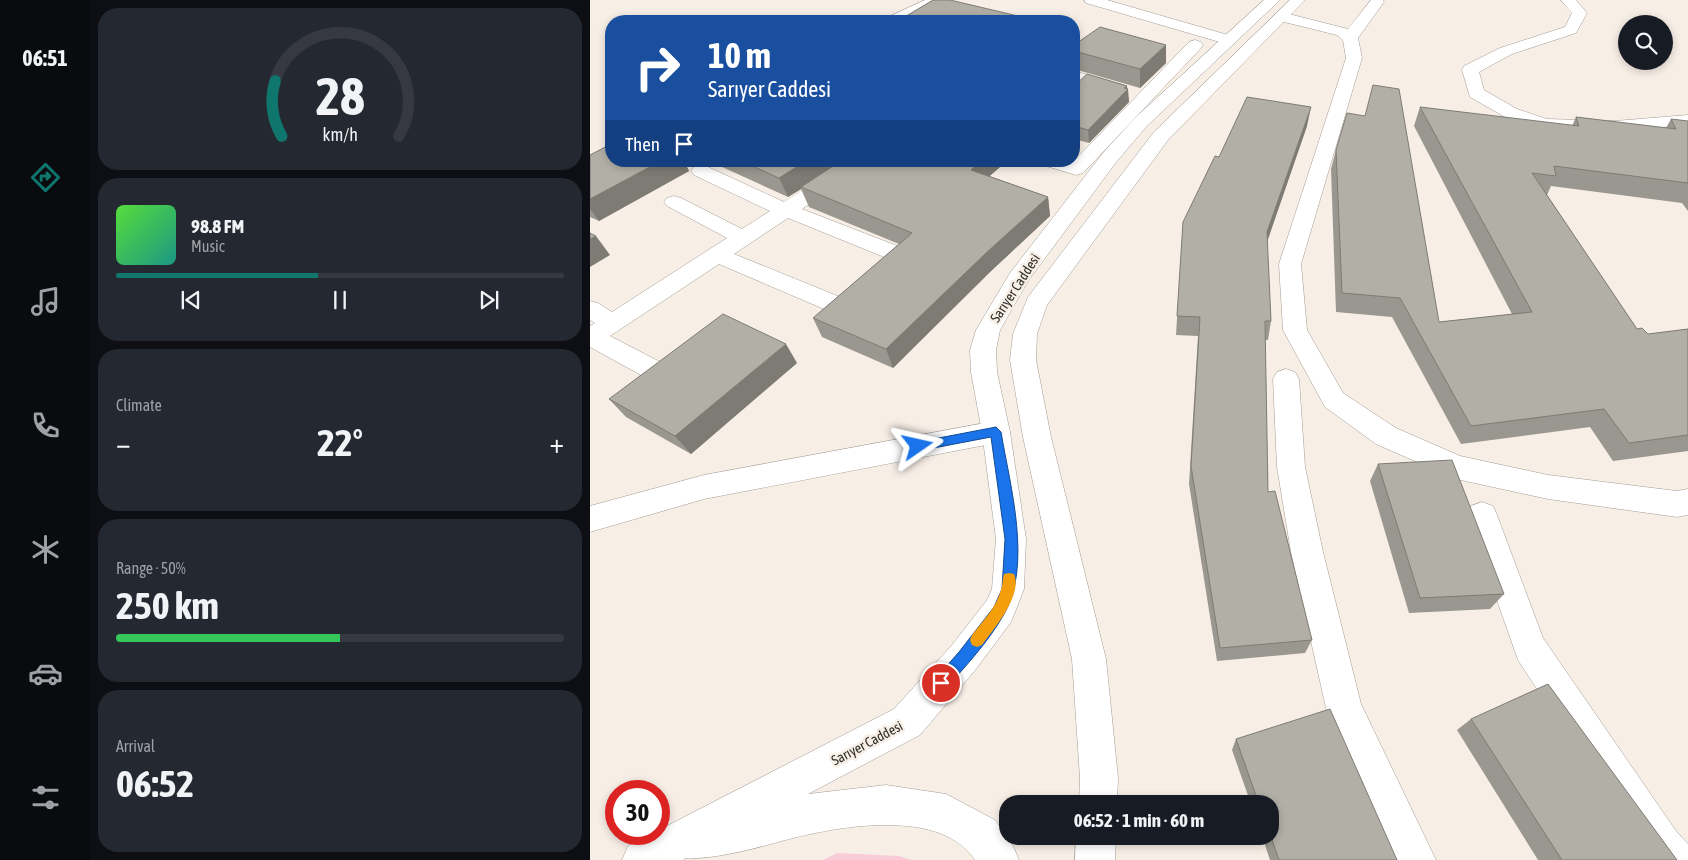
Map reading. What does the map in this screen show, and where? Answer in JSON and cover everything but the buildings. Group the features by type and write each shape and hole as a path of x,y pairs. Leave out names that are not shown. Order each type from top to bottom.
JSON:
{"main road":[{"path":"904,15 937,0"},
{"path":"1090,0 1229,40"},
{"path":"1568,0 1580,13 1571,30 1506,51 1470,70 1476,93 1510,113 1546,124 1614,126 1685,122"},
{"path":"1350,38 1376,1"},
{"path":"1284,6 1342,32 1350,38 1354,58 1290,264 1295,330 1334,400 1386,436 1456,467 1548,487 1677,504 1688,502"},
{"name":"Sarıyer Caddesi","path":"642,860 907,722 964,657 999,612 1008,589 1012,539 996,432 984,372 983,350 988,330 1018,278 1110,157 1141,122 1229,40 1284,6"},
{"name":"Sarıyer Caddesi","path":"1098,795 1099,778 1089,659 1037,437 1022,360 1024,334 1036,303 1161,136 1284,6"},
{"path":"1080,165 1195,45"},
{"path":"1080,78 1146,97"},
{"path":"659,373 591,338 852,167"},
{"path":"701,171 786,210 897,254"},
{"path":"674,202 743,238"},
{"path":"717,255 832,303"},
{"path":"590,309 612,323"},
{"path":"1286,379 1291,467 1307,552 1344,708 1416,860"},
{"path":"590,519 704,487 996,432"},
{"path":"1482,515 1530,648 1662,845 1675,860"},
{"path":"655,860 712,839 806,814 886,804 946,814 981,834 999,860"},
{"path":"1095,860 1096,845"}],"shaded area":[{"path":"837,853 899,856 911,860 823,860"}],"slow traffic":[{"path":"977,640 999,612 1008,589 1009,579"}],"route":[{"path":"918,446 996,432 1012,539 1008,589 999,612 941,683"}]}
